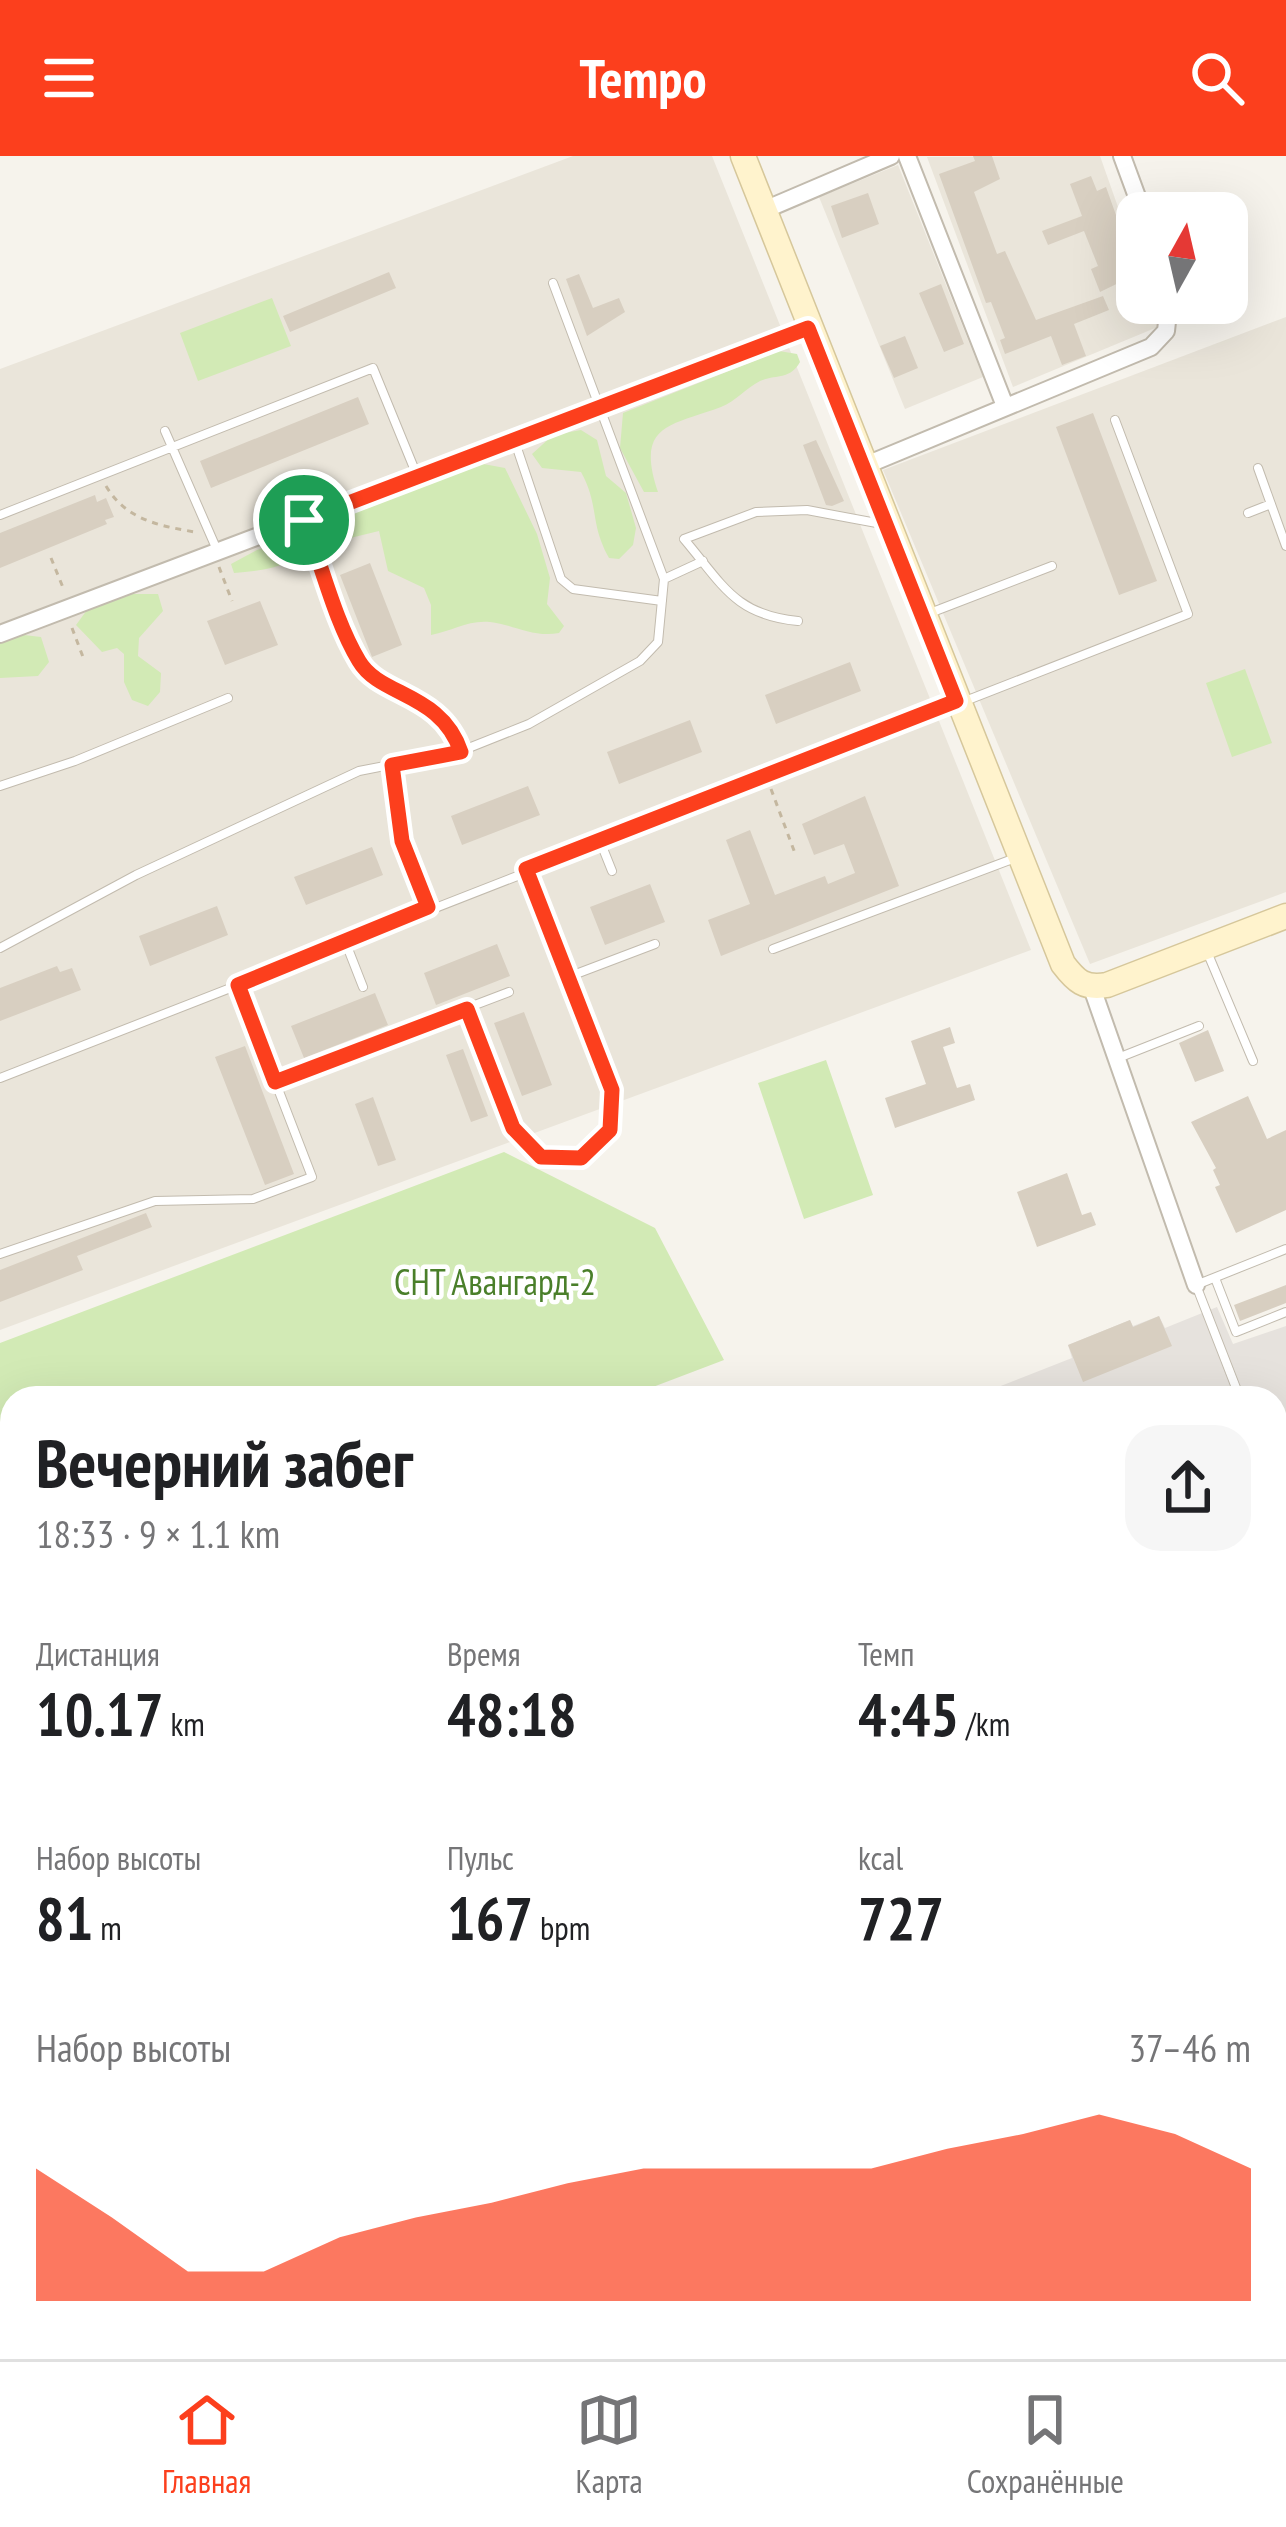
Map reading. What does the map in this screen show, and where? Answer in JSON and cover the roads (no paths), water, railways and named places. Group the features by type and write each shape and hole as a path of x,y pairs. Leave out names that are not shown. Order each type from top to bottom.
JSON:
{"street":[{"path":"742,156 1063,964 1076,981 1092,988 1286,916"},
{"path":"762,211 891,156"},
{"path":"908,156 1005,406"},
{"path":"1122,156 1135,192"},
{"path":"864,466 1150,347 1167,324"},
{"path":"0,634 808,328"},
{"path":"1092,988 1196,1285"}],"lane":[{"path":"0,948 136,874 359,771 461,752 529,724 640,661 658,642 664,579 553,284"},
{"path":"0,515 373,368 417,476"},
{"path":"0,1078 1188,614 1115,420"},
{"path":"165,431 216,554"},
{"path":"514,441 561,579 573,589 662,601"},
{"path":"1258,468 1286,545"},
{"path":"1248,513 1271,505"},
{"path":"798,621 761,617 742,605 684,539 756,512 807,510 888,525"},
{"path":"304,520 360,665 440,716 454,732 461,752"},
{"path":"664,579 703,561"},
{"path":"923,616 1052,566"},
{"path":"0,786 228,698"},
{"path":"392,765 402,841 428,907"},
{"path":"600,841 612,872"},
{"path":"773,949 1019,856"},
{"path":"467,1009 513,1128 541,1157 581,1158 610,1130 612,1090 526,869"},
{"path":"345,941 363,987"},
{"path":"568,977 655,944"},
{"path":"1205,947 1252,1061"},
{"path":"0,1254 155,1201 253,1199 312,1177 238,985"},
{"path":"275,1082 509,992"},
{"path":"1118,1058 1199,1026"},
{"path":"1235,1386 1196,1285 1286,1249"},
{"path":"1215,1278 1236,1332 1286,1312"}],"park label":[{"name":"СНТ Авангард-2","path":"495,1281"}]}
